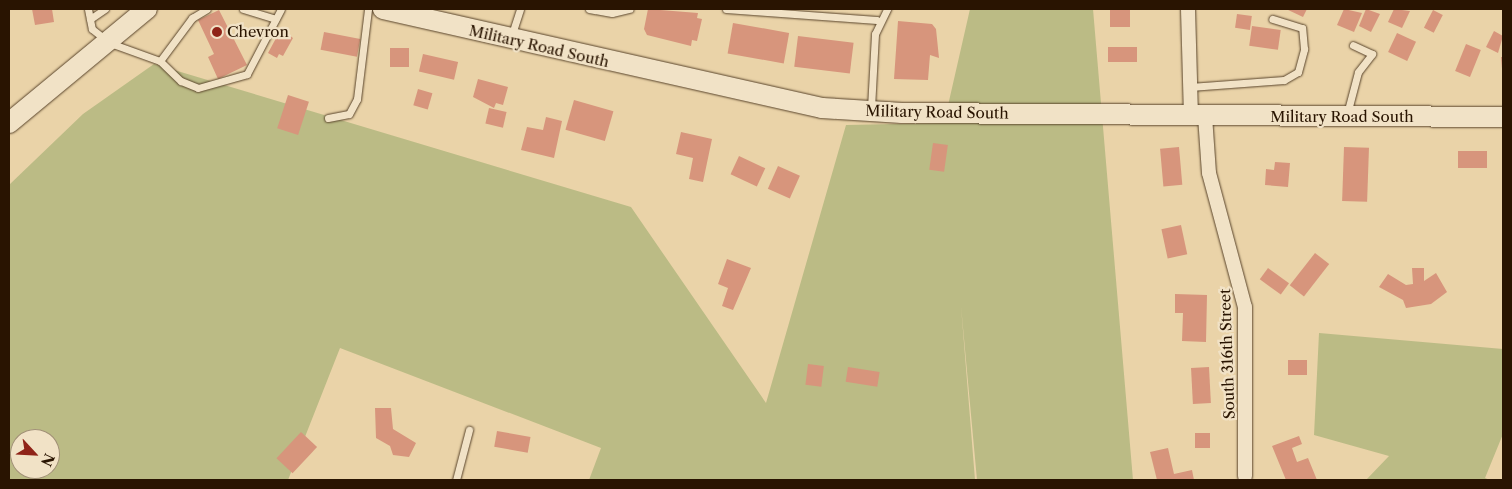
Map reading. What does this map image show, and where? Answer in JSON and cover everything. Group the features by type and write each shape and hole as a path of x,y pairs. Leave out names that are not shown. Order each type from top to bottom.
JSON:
{"main road":[{"name":"Military Road South","path":"383,9 403,11 511,39 776,101 871,111 1198,116 1503,117"},
{"path":"9,123 110,43 141,12"}],"street":[{"name":"South 316th Street","path":"1188,9 1190,87 1198,116 1209,173 1245,307 1245,476"}],"lane":[{"path":"88,9 92,29 110,43 160,61 181,81 198,88 227,82 247,74 281,9"},
{"path":"90,19 105,9"},
{"path":"160,61 192,18 207,9"},
{"path":"244,9 276,19"},
{"path":"328,118 349,114 357,100 368,9"},
{"path":"511,39 520,9"},
{"path":"589,9 612,13 630,9"},
{"path":"726,9 878,20"},
{"path":"871,111 878,20 887,9"},
{"path":"1190,87 1284,80 1298,72 1304,49 1302,28 1272,19"},
{"path":"1346,117 1358,72 1372,54 1353,45"},
{"path":"456,480 469,430"}],"green space":[{"path":"970,9 1093,9 1133,480 977,480 961,306 975,480 589,480 601,448 340,348 288,480 9,480 9,185 83,114 154,64 631,207 766,403 846,125 944,123"},
{"path":"1319,333 1503,349 1503,434 1485,478 1490,480 1366,480 1389,456 1314,435"}],"building":[{"path":"32,9 52,9 54,22 35,25"},
{"path":"648,9 698,13 697,18 702,19 697,41 692,40 691,46 647,35 644,29"},
{"path":"1110,9 1130,9 1130,27 1110,27"},
{"path":"1286,9 1307,9 1303,17"},
{"path":"1344,9 1362,13 1354,32 1337,25"},
{"path":"1366,9 1380,14 1371,32 1359,26"},
{"path":"1394,9 1410,11 1402,28 1388,22"},
{"path":"219,10 247,65 218,79 208,57 214,54 198,20"},
{"path":"1433,10 1443,15 1434,33 1424,28"},
{"path":"1237,14 1252,16 1250,30 1235,28"},
{"path":"898,21 932,24 936,29 939,58 930,55 928,80 894,79"},
{"path":"733,23 789,33 784,63 728,54"},
{"path":"1252,26 1281,30 1278,50 1249,46"},
{"path":"281,29 293,38 283,56 279,54 277,58 268,53"},
{"path":"1494,31 1503,36 1498,53 1486,47"},
{"path":"324,32 360,39 357,57 321,50"},
{"path":"1397,33 1416,42 1407,61 1388,52"},
{"path":"798,36 854,43 850,74 794,67"},
{"path":"1466,44 1481,50 1470,77 1455,71"},
{"path":"1108,47 1137,47 1137,62 1108,62"},
{"path":"390,48 409,48 409,67 390,67"},
{"path":"423,54 458,62 454,80 419,72"},
{"path":"1501,57 1503,57 1503,69 1502,69"},
{"path":"478,79 508,87 503,105 496,103 494,108 473,97"},
{"path":"418,89 432,93 428,109 413,105"},
{"path":"288,95 309,102 298,135 277,128"},
{"path":"574,100 613,111 605,141 565,130"},
{"path":"489,108 507,112 503,128 485,124"},
{"path":"546,117 562,121 554,158 521,150 527,127 543,130"},
{"path":"681,132 712,139 703,182 689,179 693,158 676,154"},
{"path":"933,143 948,145 944,172 929,170"},
{"path":"1179,147 1182,185 1163,187 1160,149"},
{"path":"1344,147 1369,148 1367,202 1342,201"},
{"path":"1458,151 1487,151 1487,168 1458,168"},
{"path":"739,156 765,168 757,186 731,174"},
{"path":"1275,162 1290,163 1288,187 1265,185 1266,169 1274,170"},
{"path":"778,166 800,176 790,199 768,189"},
{"path":"1181,225 1187,254 1168,259 1161,229"},
{"path":"1315,253 1329,264 1304,296 1290,285"},
{"path":"727,259 751,268 733,310 722,306 728,288 718,284"},
{"path":"1268,268 1289,283 1281,295 1260,279"},
{"path":"1412,268 1424,268 1424,281 1436,273 1447,292 1431,304 1406,308 1403,300 1379,287 1388,274 1406,285 1413,284"},
{"path":"1175,294 1207,295 1206,342 1182,341 1183,313 1175,313"},
{"path":"1288,360 1307,360 1307,375 1288,375"},
{"path":"808,364 824,366 821,387 805,385"},
{"path":"848,367 880,372 877,387 846,382"},
{"path":"1209,367 1211,403 1193,404 1191,368"},
{"path":"375,408 391,408 393,429 416,443 409,457 393,455 390,446 376,438"},
{"path":"497,431 530,437 528,453 494,447"},
{"path":"301,432 317,447 293,473 276,458"},
{"path":"1195,433 1210,433 1210,448 1195,448"},
{"path":"1299,436 1302,444 1292,448 1297,462 1308,458 1317,480 1286,480 1272,446"},
{"path":"1168,448 1174,474 1192,470 1194,480 1157,480 1150,452"}],"place":[{"name":"Chevron","path":"217,32"}]}
